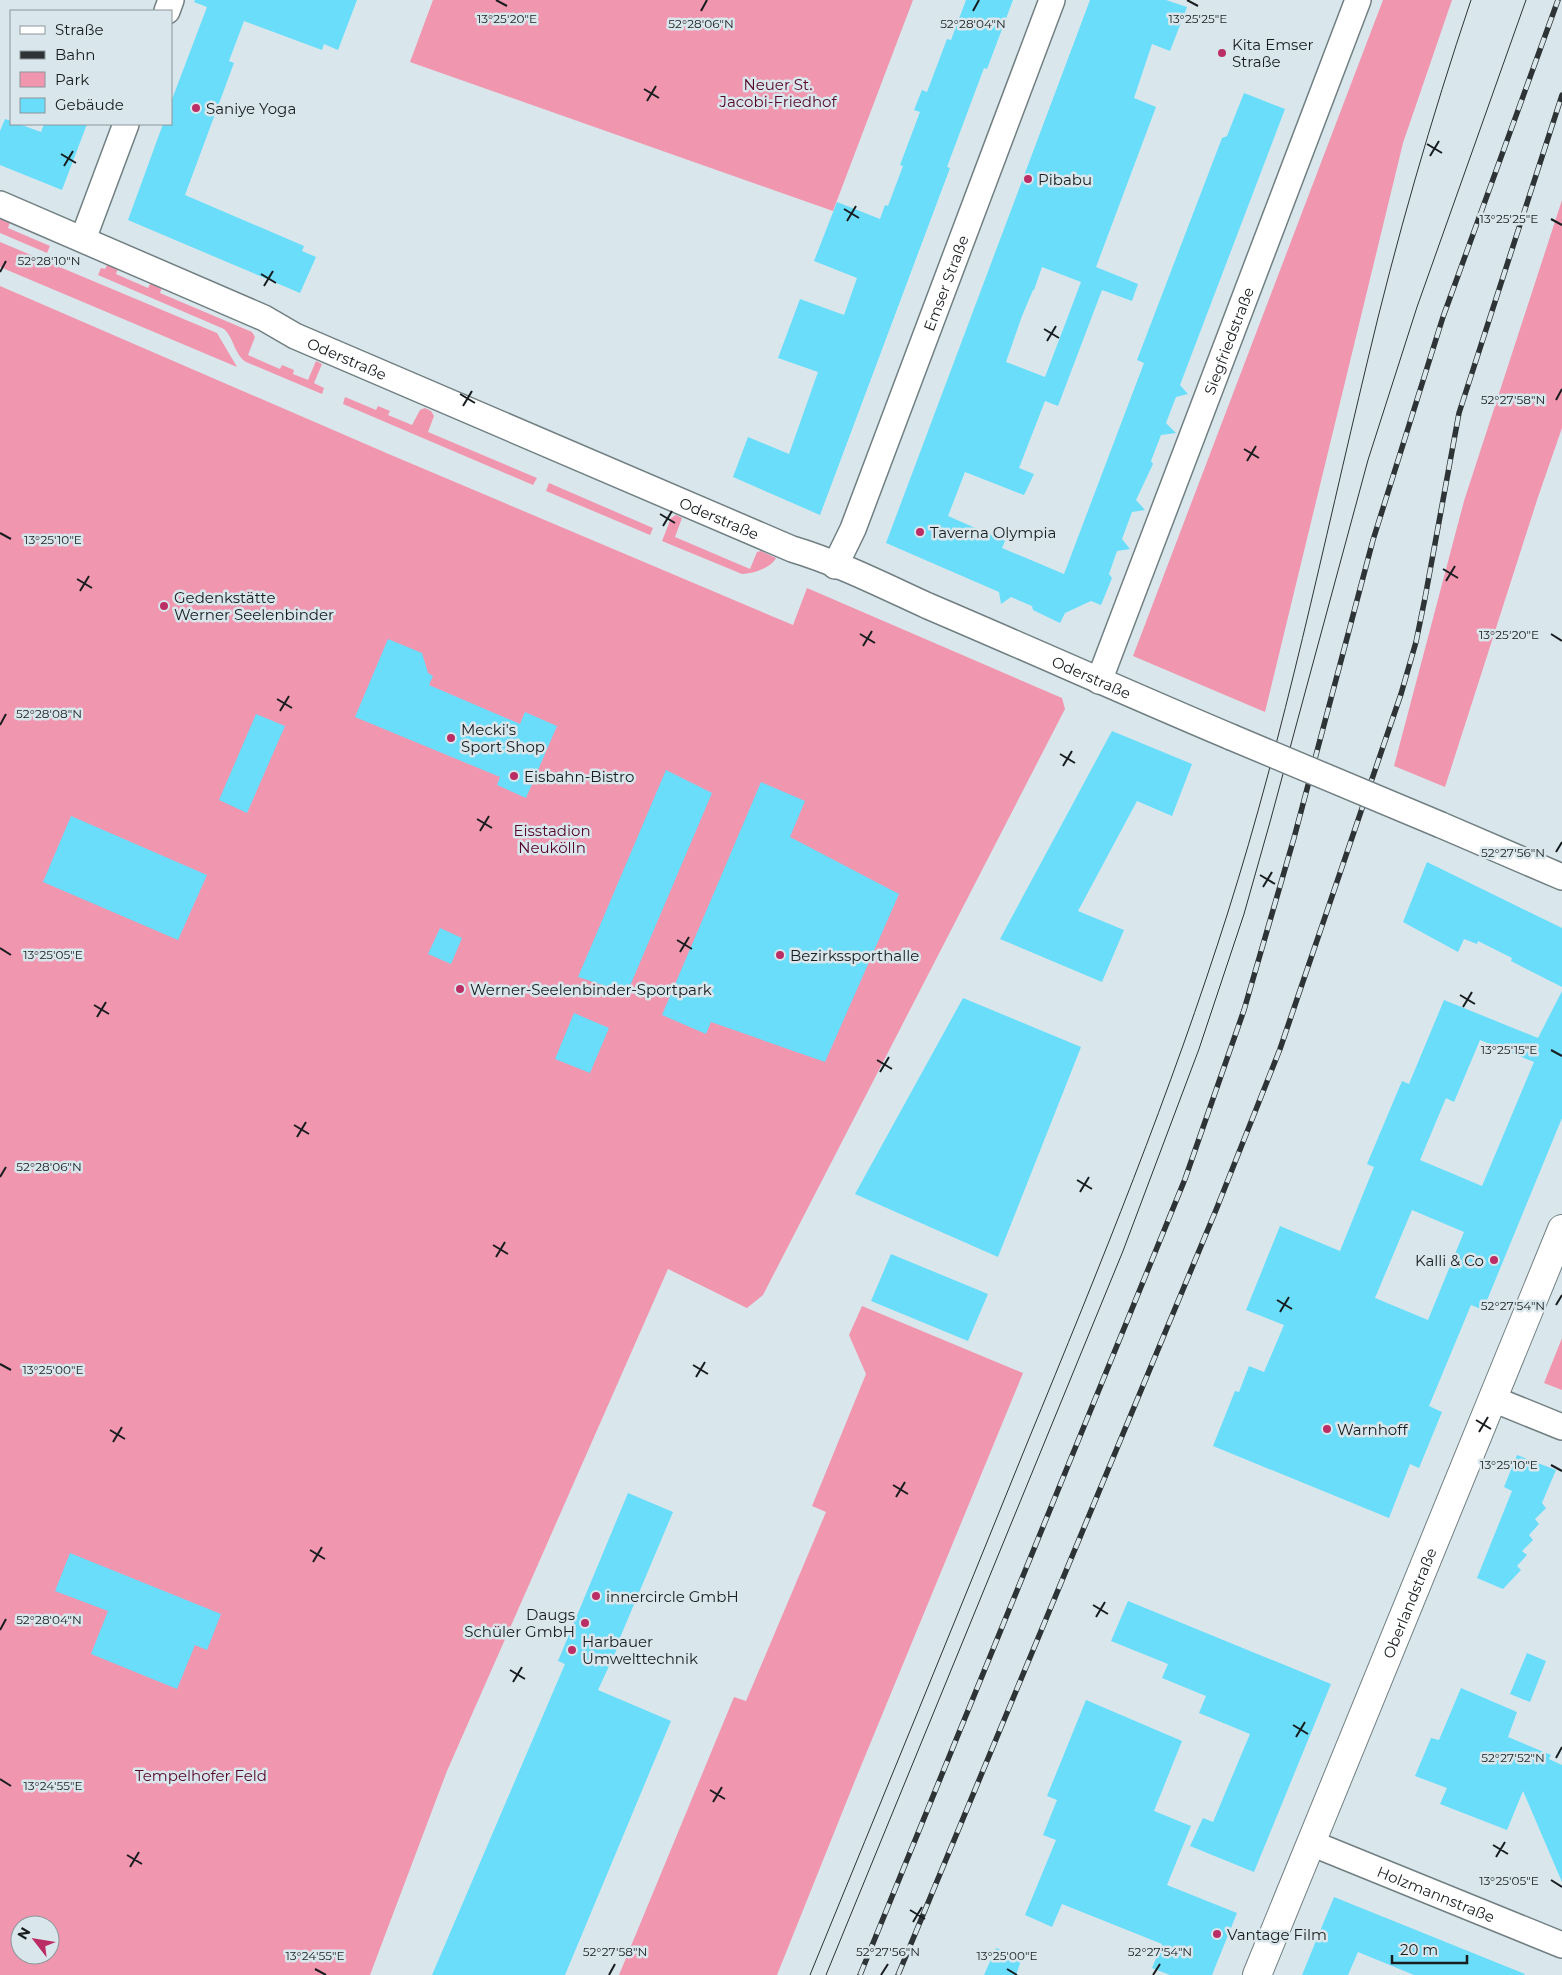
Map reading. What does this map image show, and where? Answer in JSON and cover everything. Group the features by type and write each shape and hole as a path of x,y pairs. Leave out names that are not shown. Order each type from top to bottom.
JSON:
{"street":[{"name":"Emser Straße","path":"835,566 853,529 1052,0"},
{"name":"Siegfriedstraße","path":"1099,681 1358,0"},
{"path":"83,239 126,125"},
{"name":"Oderstraße","path":"0,204 264,318 295,336 784,546 1073,667 1099,681 1230,737 1562,877"},
{"name":"Oberlandstraße","path":"1257,1975 1562,1229"},
{"path":"1493,1399 1562,1427"},
{"name":"Holzmannstraße","path":"1311,1843 1562,1945"}],"green space":[{"name":"Neuer St. Jacobi-Friedhof","path":"433,0 913,0 833,211 410,62"},
{"path":"1383,0 1452,0 1403,143 1265,712 1133,656"},
{"path":"1562,200 1562,428 1445,787 1394,766 1464,501"},
{"path":"0,217 10,222 8,228 50,246 47,253 0,233"},
{"path":"0,242 217,333 237,367 0,267"},
{"path":"108,263 118,268 116,274 148,288 151,282 162,287 160,293 252,332 255,337 248,355 280,369 282,365 294,370 293,374 308,380 316,361 322,364 314,383 324,388 322,394 246,362 239,355 224,329 98,275 101,268 105,269"},
{"name":"Werner-Seelenbinder-Sportpark","path":"0,286 391,455 793,625 807,588 1062,698 1065,709 763,1295 747,1308 668,1269 447,1771 370,1975 0,1975"},
{"path":"345,397 376,410 378,406 390,411 388,415 412,425 420,410 425,408 431,411 434,416 428,432 537,478 533,485 343,404"},
{"path":"549,483 653,528 650,535 546,491"},
{"path":"676,515 682,518 675,537 750,569 757,552 761,551 776,558 774,562 761,570 742,574 662,541 671,518"},
{"path":"862,1306 1023,1373 777,1975 619,1975 734,1697 746,1701 826,1512 812,1506 866,1374 849,1335"},
{"path":"1562,1338 1562,1390 1544,1383"}],"building":[{"path":"195,0 357,0 338,50 324,44 322,50 244,21 229,61 234,63 185,195 304,246 302,251 316,257 300,293 128,220 163,125 172,125 172,99 207,7 194,2"},
{"path":"966,0 1013,0 987,69 984,68 947,167 950,168 820,515 733,477 748,437 789,454 818,372 778,358 800,299 844,315 857,278 814,261 837,202 880,219 885,205 888,206 903,166 900,165 920,112 914,110 922,90 927,92 947,39 951,40"},
{"path":"1090,0 1166,0 1187,7 1170,51 1152,44 1134,98 1156,107 1096,267 1138,284 1132,301 1102,290 1058,406 1045,401 1019,468 1034,474 1024,495 965,472 948,516 1005,541 1002,548 1064,574 1144,363 1137,360 1222,138 1227,136 1244,93 1285,109 1180,385 1188,394 1176,397 1166,423 1176,433 1161,435 1151,461 1153,464 1136,500 1145,510 1132,512 1122,539 1130,549 1117,551 1109,574 1112,578 1101,605 1091,601 1065,613 1060,623 1033,610 1032,606 1011,597 1001,604 999,592 886,543","holes":["1042,267 1081,282 1045,377 1006,362"]},
{"path":"5,119 10,121 10,125 22,125 41,132 44,125 87,125 62,190 0,165 0,131"},
{"path":"388,639 422,653 428,673 433,676 429,685 520,724 525,712 557,726 526,798 497,785 500,777 355,717"},
{"path":"256,714 285,726 247,813 219,800"},
{"path":"1112,731 1192,764 1172,816 1137,801 1078,911 1124,930 1102,982 1000,939"},
{"path":"666,770 712,793 627,993 578,977"},
{"name":"Bezirkssporthalle","path":"761,782 805,801 790,837 899,894 825,1062 711,1022 706,1034 662,1015"},
{"path":"71,816 207,875 178,940 43,882"},
{"path":"1427,862 1562,928 1562,987 1511,961 1512,958 1478,941 1477,944 1464,939 1458,952 1403,922"},
{"path":"440,928 462,938 451,964 428,954"},
{"path":"1562,991 1562,1118 1483,1310 1471,1305 1429,1406 1442,1412 1419,1468 1410,1464 1389,1518 1213,1446 1235,1391 1239,1392 1249,1366 1264,1372 1284,1325 1246,1310 1280,1226 1340,1251 1374,1167 1367,1164 1402,1081 1409,1084 1444,1000 1538,1038","holes":["1480,1040 1534,1062 1482,1186 1420,1160 1446,1098 1454,1102","1412,1210 1464,1232 1428,1320 1375,1298"]},
{"path":"963,998 1081,1047 998,1257 855,1194"},
{"path":"574,1013 609,1028 590,1073 555,1059"},
{"path":"891,1254 988,1294 968,1341 871,1301"},
{"path":"1517,1455 1556,1470 1542,1503 1546,1508 1535,1519 1539,1524 1529,1535 1533,1540 1522,1551 1527,1555 1517,1566 1521,1570 1503,1589 1477,1578 1512,1491 1504,1487"},
{"path":"628,1493 673,1512 619,1640 621,1640 598,1690 671,1721 565,1975 432,1975 565,1664 558,1661"},
{"path":"70,1553 221,1614 207,1650 195,1645 177,1689 91,1654 108,1611 55,1591"},
{"path":"1128,1601 1331,1684 1254,1872 1190,1846 1203,1818 1213,1822 1250,1734 1199,1713 1206,1696 1162,1678 1168,1664 1111,1641"},
{"path":"1527,1653 1546,1661 1530,1702 1510,1694"},
{"path":"1461,1688 1517,1712 1508,1737 1551,1755 1549,1759 1562,1765 1562,1882 1523,1791 1507,1830 1440,1804 1447,1788 1415,1776 1431,1738 1439,1740"},
{"path":"1086,1700 1182,1741 1154,1811 1191,1826 1167,1885 1237,1913 1212,1975 1170,1975 1152,1968 1162,1944 1062,1904 1052,1927 1025,1915 1056,1840 1043,1835 1057,1800 1047,1796"},
{"path":"1334,1897 1525,1974 1414,1975 1358,1952 1348,1975 1302,1975"},
{"path":"996,1948 1022,1958 1016,1975 984,1975"}],"tram line":[{"path":"810,1975 1108,1244 1159,1112 1206,979 1249,844 1268,776 1319,570 1378,317 1402,225 1428,135 1471,0"},
{"path":"826,1975 1123,1251 1199,1049 1244,914 1368,460 1417,307 1526,0"}],"railway":[{"path":"860,1975 1185,1179 1244,1010 1294,838 1373,540 1443,317 1558,0"},
{"path":"898,1975 1216,1210 1280,1049 1401,694 1416,642 1459,413 1562,95"}],"place":[{"name":"Kita Emser Straße","path":"1222,53"},
{"name":"Saniye Yoga","path":"196,108"},
{"name":"Pibabu","path":"1028,179"},
{"name":"Taverna Olympia","path":"920,532"},
{"name":"Gedenkstätte Werner Seelenbinder","path":"164,606"},
{"name":"Mecki's Sport Shop","path":"451,738"},
{"name":"Eisbahn-Bistro","path":"514,776"},
{"name":"Bezirkssporthalle","path":"780,955"},
{"name":"Werner-Seelenbinder-Sportpark","path":"460,989"},
{"name":"Kalli & Co","path":"1494,1260"},
{"name":"Warnhoff","path":"1327,1429"},
{"name":"innercircle GmbH","path":"596,1596"},
{"name":"Daugs Schüler GmbH","path":"585,1623"},
{"name":"Harbauer Umwelttechnik","path":"572,1650"},
{"name":"Vantage Film","path":"1217,1934"}],"park label":[{"name":"Eisstadion Neukölln","path":"552,838"},
{"name":"Tempelhofer Feld","path":"201,1775"}]}
